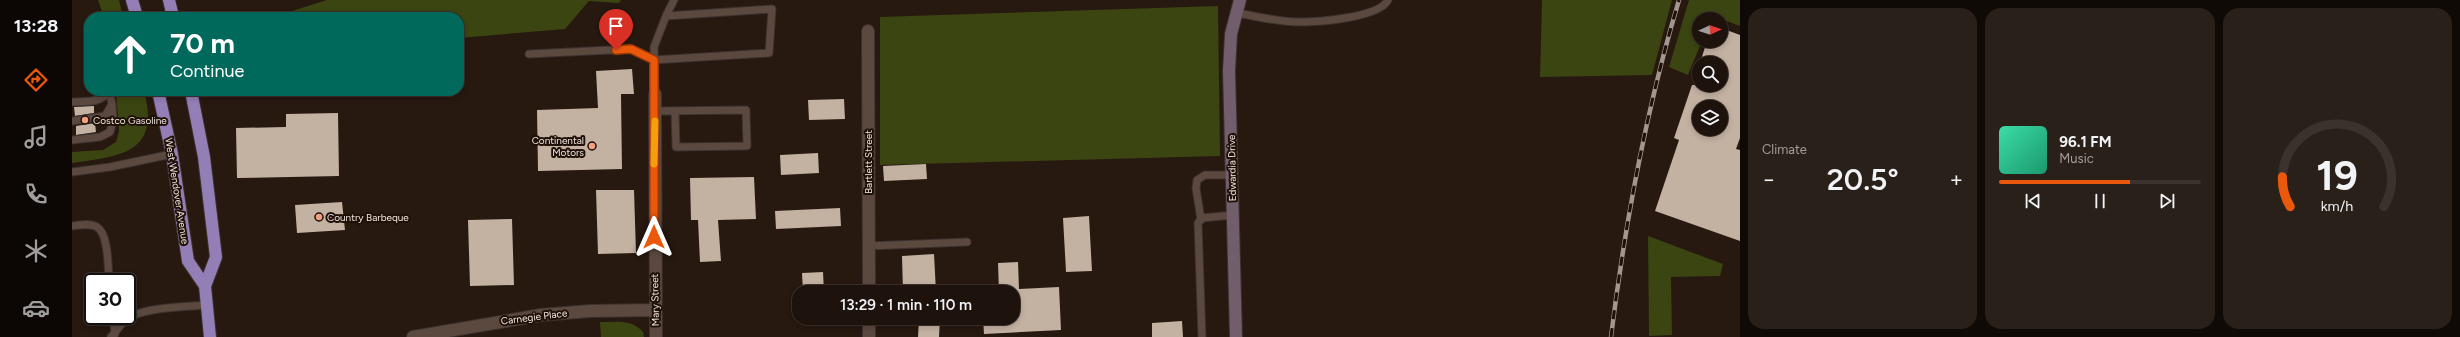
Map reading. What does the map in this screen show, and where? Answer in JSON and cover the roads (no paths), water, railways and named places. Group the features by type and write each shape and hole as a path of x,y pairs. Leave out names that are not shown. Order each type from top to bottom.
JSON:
{"highway":[{"path":"132,0 136,12"},
{"path":"169,0 172,12"},
{"name":"West Wendover Avenue","path":"159,96 172,154 188,261 205,286"},
{"name":"West Wendover Avenue","path":"193,96 204,157 216,257 205,286 210,337"}],"main road":[{"name":"Edwardia Drive","path":"1236,337 1229,71 1231,34 1240,0"}],"street":[{"name":"Bartlett Street","path":"868,31 869,285"},
{"name":"Mary Street","path":"655,94 656,337"},
{"name":"Carnegie Place","path":"413,337 541,315 590,311 655,310"},
{"path":"869,325 869,337"}],"lane":[{"path":"655,94 654,47 674,0"},
{"path":"529,54 631,49 654,60 769,53 773,0"},
{"path":"1236,13 1297,22 1360,16 1386,5 1388,0"},
{"path":"666,16 772,8"},
{"path":"72,102 98,100 104,96"},
{"path":"72,140 100,137 110,132 113,120 112,104 110,96"},
{"path":"72,121 105,116 112,104"},
{"path":"655,111 746,110 747,146 676,147 675,111"},
{"path":"72,172 110,167 172,154"},
{"path":"1201,220 1196,188 1197,180 1205,175 1232,175"},
{"path":"1202,337 1198,223 1201,220 1211,216 1233,215"},
{"path":"72,226 87,224 97,227 103,234 108,273"},
{"path":"868,246 967,242"},
{"path":"113,335 122,323 130,317 152,311 207,305"}],"railway":[{"path":"1611,337 1623,252 1638,167 1656,83 1679,0"}],"place":[{"name":"Costco Gasoline","path":"85,120"},
{"name":"Continental Motors","path":"592,146"},
{"name":"Country Barbeque","path":"319,217"}]}
